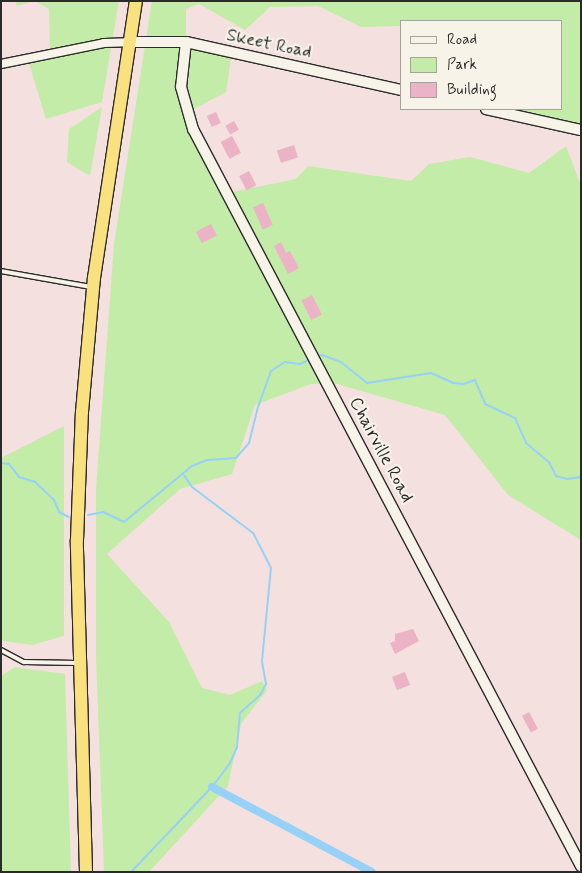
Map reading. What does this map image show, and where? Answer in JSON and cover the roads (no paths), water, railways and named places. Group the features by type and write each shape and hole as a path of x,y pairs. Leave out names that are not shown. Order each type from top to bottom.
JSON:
{"highway":[{"path":"86,872 79,663 78,496 93,288 136,1"}],"street":[{"name":"Skeet Road","path":"129,42 186,42 400,90"},
{"path":"1,64 104,43 129,42"},
{"name":"Chairville Road","path":"186,42 181,87 187,116 581,866"},
{"path":"491,110 581,130"}],"lane":[{"path":"1,271 93,288"},
{"path":"1,650 24,662 79,663"}],"waterway":[{"path":"316,357 322,355 341,362 367,383 431,373 453,383 463,384 475,380 485,404 515,418 526,443 549,462 556,476 567,479 581,477"},
{"path":"88,515 103,512 124,522 192,466 207,460 236,458 249,443 257,410 271,371 285,362 300,364 309,360"},
{"path":"1,463 9,464 19,477 35,482 54,500 59,512 69,517"},
{"path":"131,872 212,787 230,763 237,747 240,713 260,695 266,684 262,661 271,568 253,533 192,487 184,475"},
{"path":"212,787 372,872"}]}
